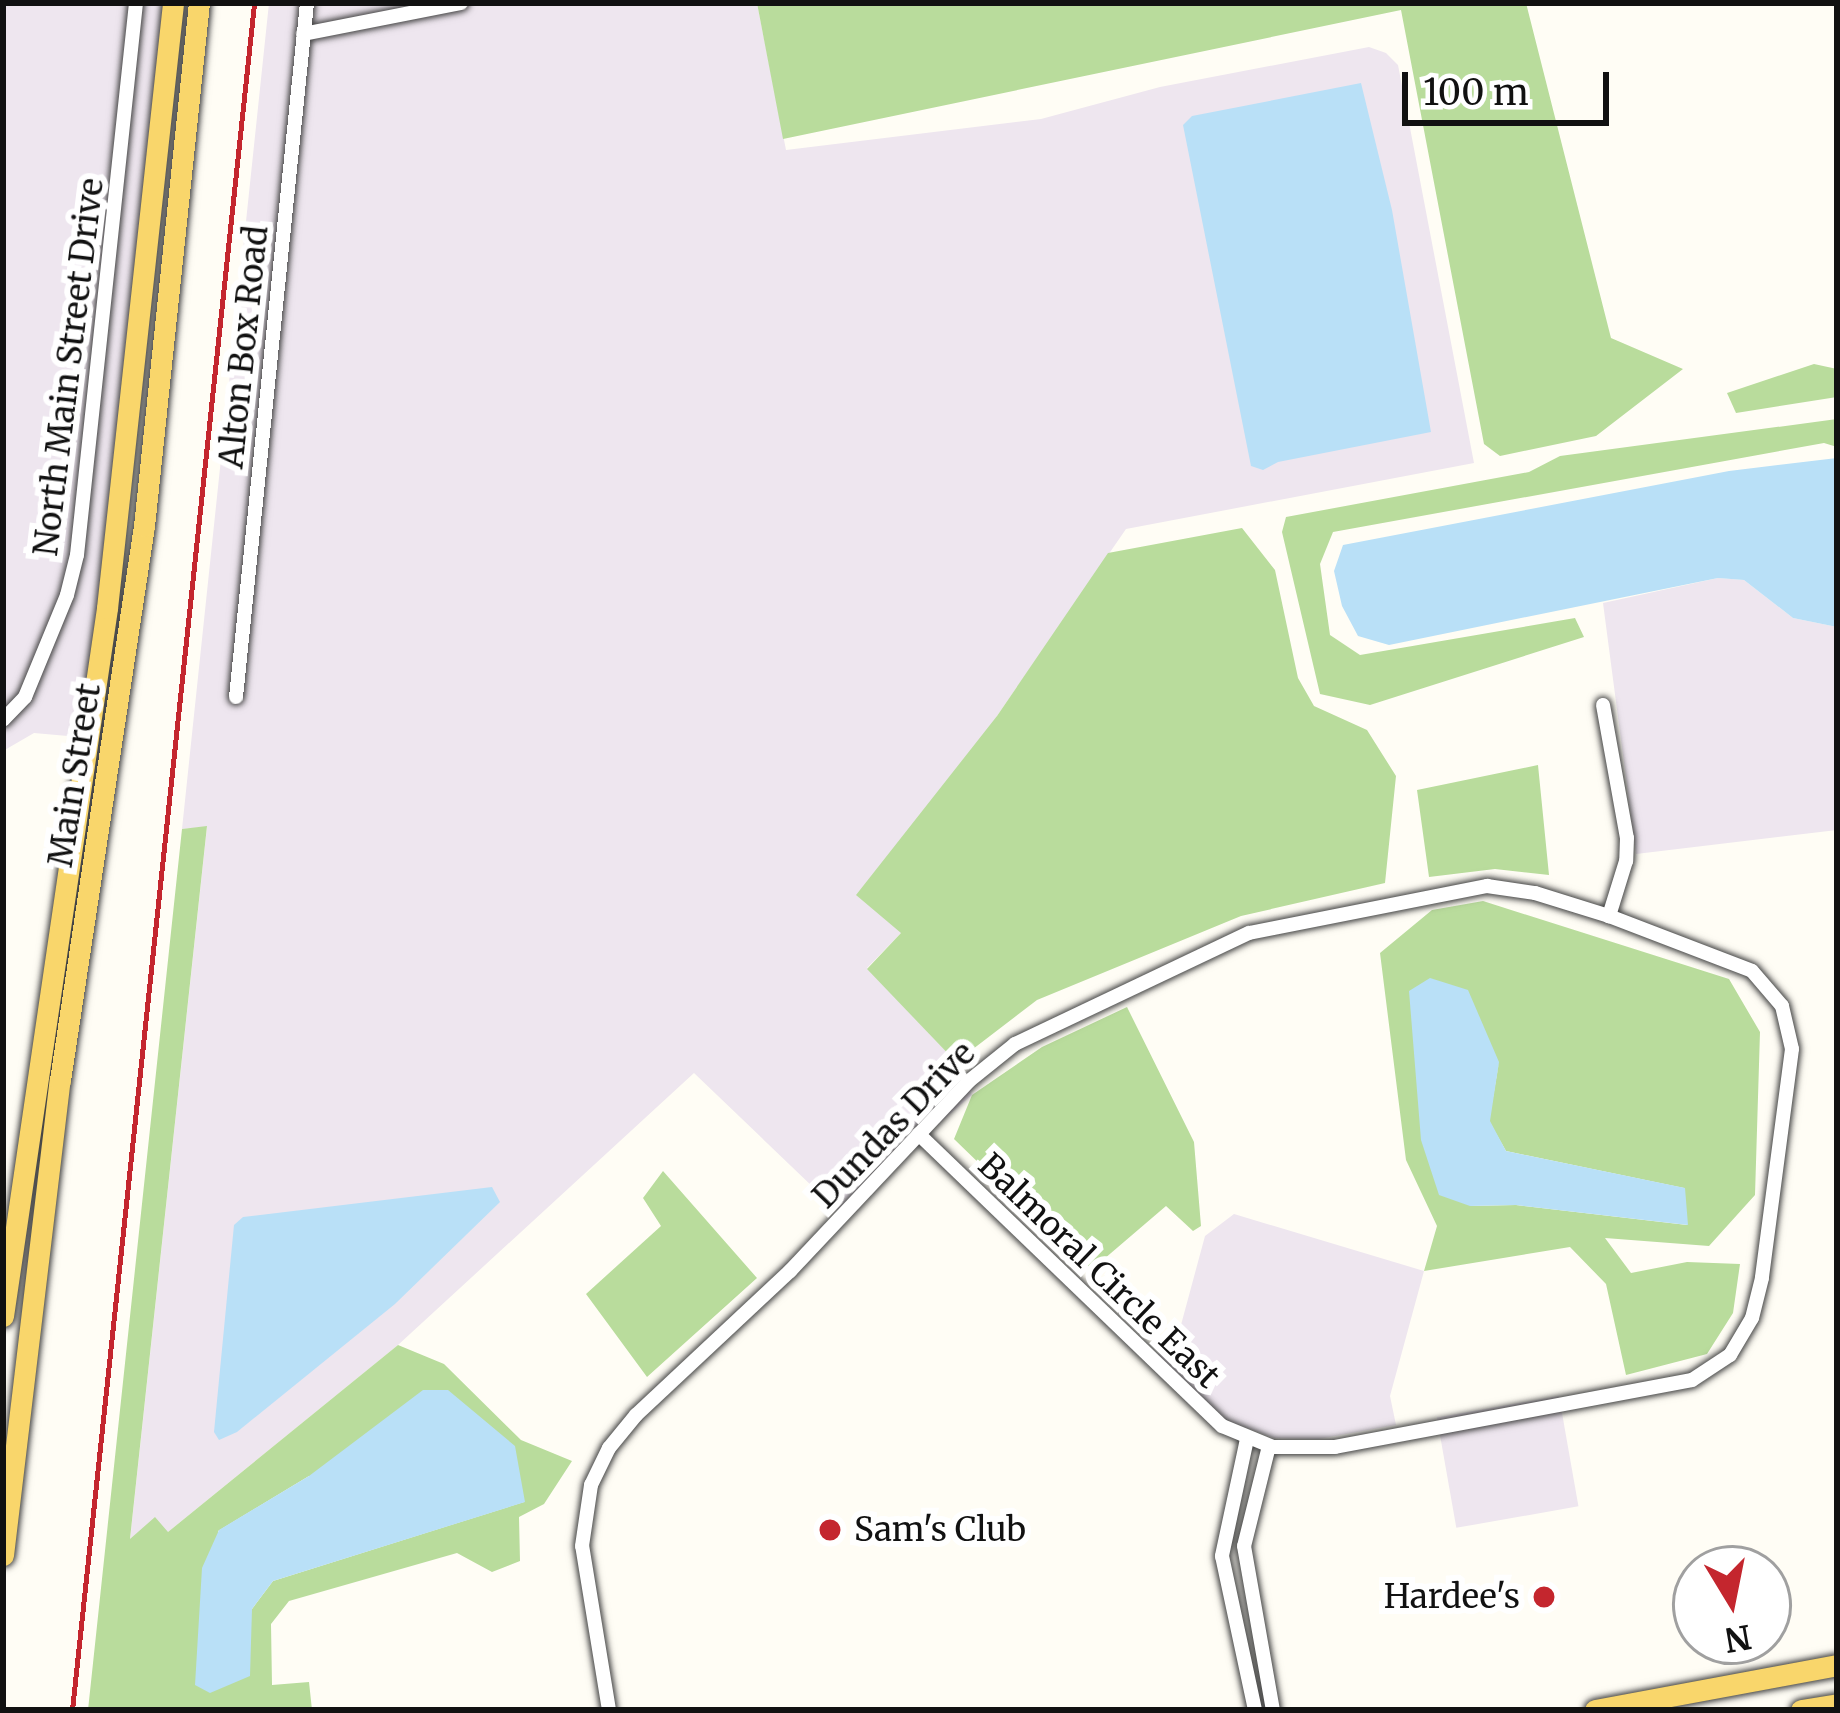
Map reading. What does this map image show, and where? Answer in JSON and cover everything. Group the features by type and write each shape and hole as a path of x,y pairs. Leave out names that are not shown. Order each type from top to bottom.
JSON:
{"main road":[{"name":"Main Street","path":"3,1316 107,608 173,3"},
{"name":"Main Street","path":"3,1556 47,1178 133,610 199,3"},
{"path":"1595,1710 1667,1704 1837,1665"},
{"path":"1801,1710 1837,1704"}],"street":[{"name":"North Main Street Drive","path":"3,720 26,697 67,595 76,555 136,3"},
{"name":"Alton Box Road","path":"236,697 307,3"},
{"path":"303,34 460,3"},
{"path":"1604,705 1627,838 1626,861 1609,916"},
{"name":"Dundas Drive","path":"609,1710 582,1546 586,1503 600,1465 636,1415 766,1295 969,1081 1016,1044 1267,926 1487,886 1535,893 1609,916 1752,971 1772,990 1792,1049 1762,1278 1745,1336 1712,1370"},
{"name":"Balmoral Circle East","path":"919,1134 1167,1378 1222,1426 1269,1446 1345,1446 1692,1380 1712,1370"},
{"path":"21,1174 47,1178"},
{"path":"1247,1439 1222,1556 1255,1710"},
{"path":"1269,1446 1244,1546 1273,1710"}],"shaded area":[{"path":"3,3 163,3 101,603 79,737 34,733 3,751"},
{"path":"269,3 757,3 786,150 1041,119 1160,87 1369,47 1386,53 1398,65 1474,463 1126,529 997,716 901,933 867,968 956,1062 972,1095 838,1211 694,1073 398,1345 168,1532 130,1540 207,827 182,829"},
{"path":"1718,578 1744,580 1793,618 1837,627 1837,830 1636,854 1603,603"},
{"path":"1234,1214 1424,1271 1390,1396 1396,1425 1319,1439 1274,1438 1226,1420 1157,1355 1178,1336 1205,1236"},
{"path":"1559,1396 1578,1506 1456,1528 1437,1418"}],"green space":[{"path":"757,3 1526,3 1611,338 1683,369 1596,436 1500,456 1484,444 1401,10 783,139"},
{"path":"1814,364 1837,369 1837,397 1736,413 1727,393"},
{"path":"1837,419 1837,447 1824,443 1333,532 1320,564 1330,635 1360,655 1575,618 1584,637 1370,705 1320,694 1282,532 1286,517 1529,472 1560,456"},
{"path":"1242,528 1275,570 1298,678 1314,706 1367,730 1396,776 1385,883 1241,916 1037,1000 956,1062 867,969 901,933 856,895 997,716 1108,553"},
{"path":"1538,765 1549,875 1495,869 1429,877 1417,790"},
{"path":"207,826 130,1539 155,1517 168,1532 398,1345 444,1364 521,1440 572,1461 544,1504 519,1517 520,1561 492,1572 457,1553 289,1601 271,1624 272,1685 309,1682 312,1710 88,1710 182,829","holes":["309,1476 524,1502 273,1581 252,1609 218,1531"]},
{"path":"1483,901 1729,979 1760,1032 1755,1195 1709,1246 1605,1238 1631,1273 1687,1262 1740,1264 1733,1313 1707,1354 1626,1375 1606,1284 1570,1247 1424,1271 1437,1226 1406,1160 1380,953 1432,910","holes":["1499,1062 1489,1121 1506,1151 1684,1188 1687,1225 1516,1205 1470,1206"]},
{"path":"1127,1007 1194,1142 1201,1226 1193,1231 1166,1206 1090,1271 954,1139 972,1095 1042,1047"},
{"path":"663,1171 757,1278 647,1377 586,1294 661,1226 643,1198"}],"water":[{"path":"1361,83 1392,210 1431,432 1278,462 1263,470 1251,466 1183,125 1192,116"},
{"path":"1837,458 1837,627 1793,618 1744,580 1718,578 1389,645 1358,636 1342,606 1334,571 1343,545 1729,471"},
{"path":"1430,978 1468,990 1499,1062 1490,1121 1506,1151 1685,1188 1688,1225 1516,1205 1470,1206 1439,1195 1421,1140 1409,991"},
{"path":"492,1187 500,1202 395,1304 237,1432 219,1440 214,1432 234,1225 243,1217"},
{"path":"423,1390 448,1390 515,1446 525,1502 273,1581 252,1609 250,1676 210,1693 195,1685 202,1568 219,1530 309,1476"}],"railway":[{"path":"72,1710 254,3"}],"place":[{"name":"Sam's Club","path":"830,1530"},
{"name":"Hardee's","path":"1544,1597"}]}
